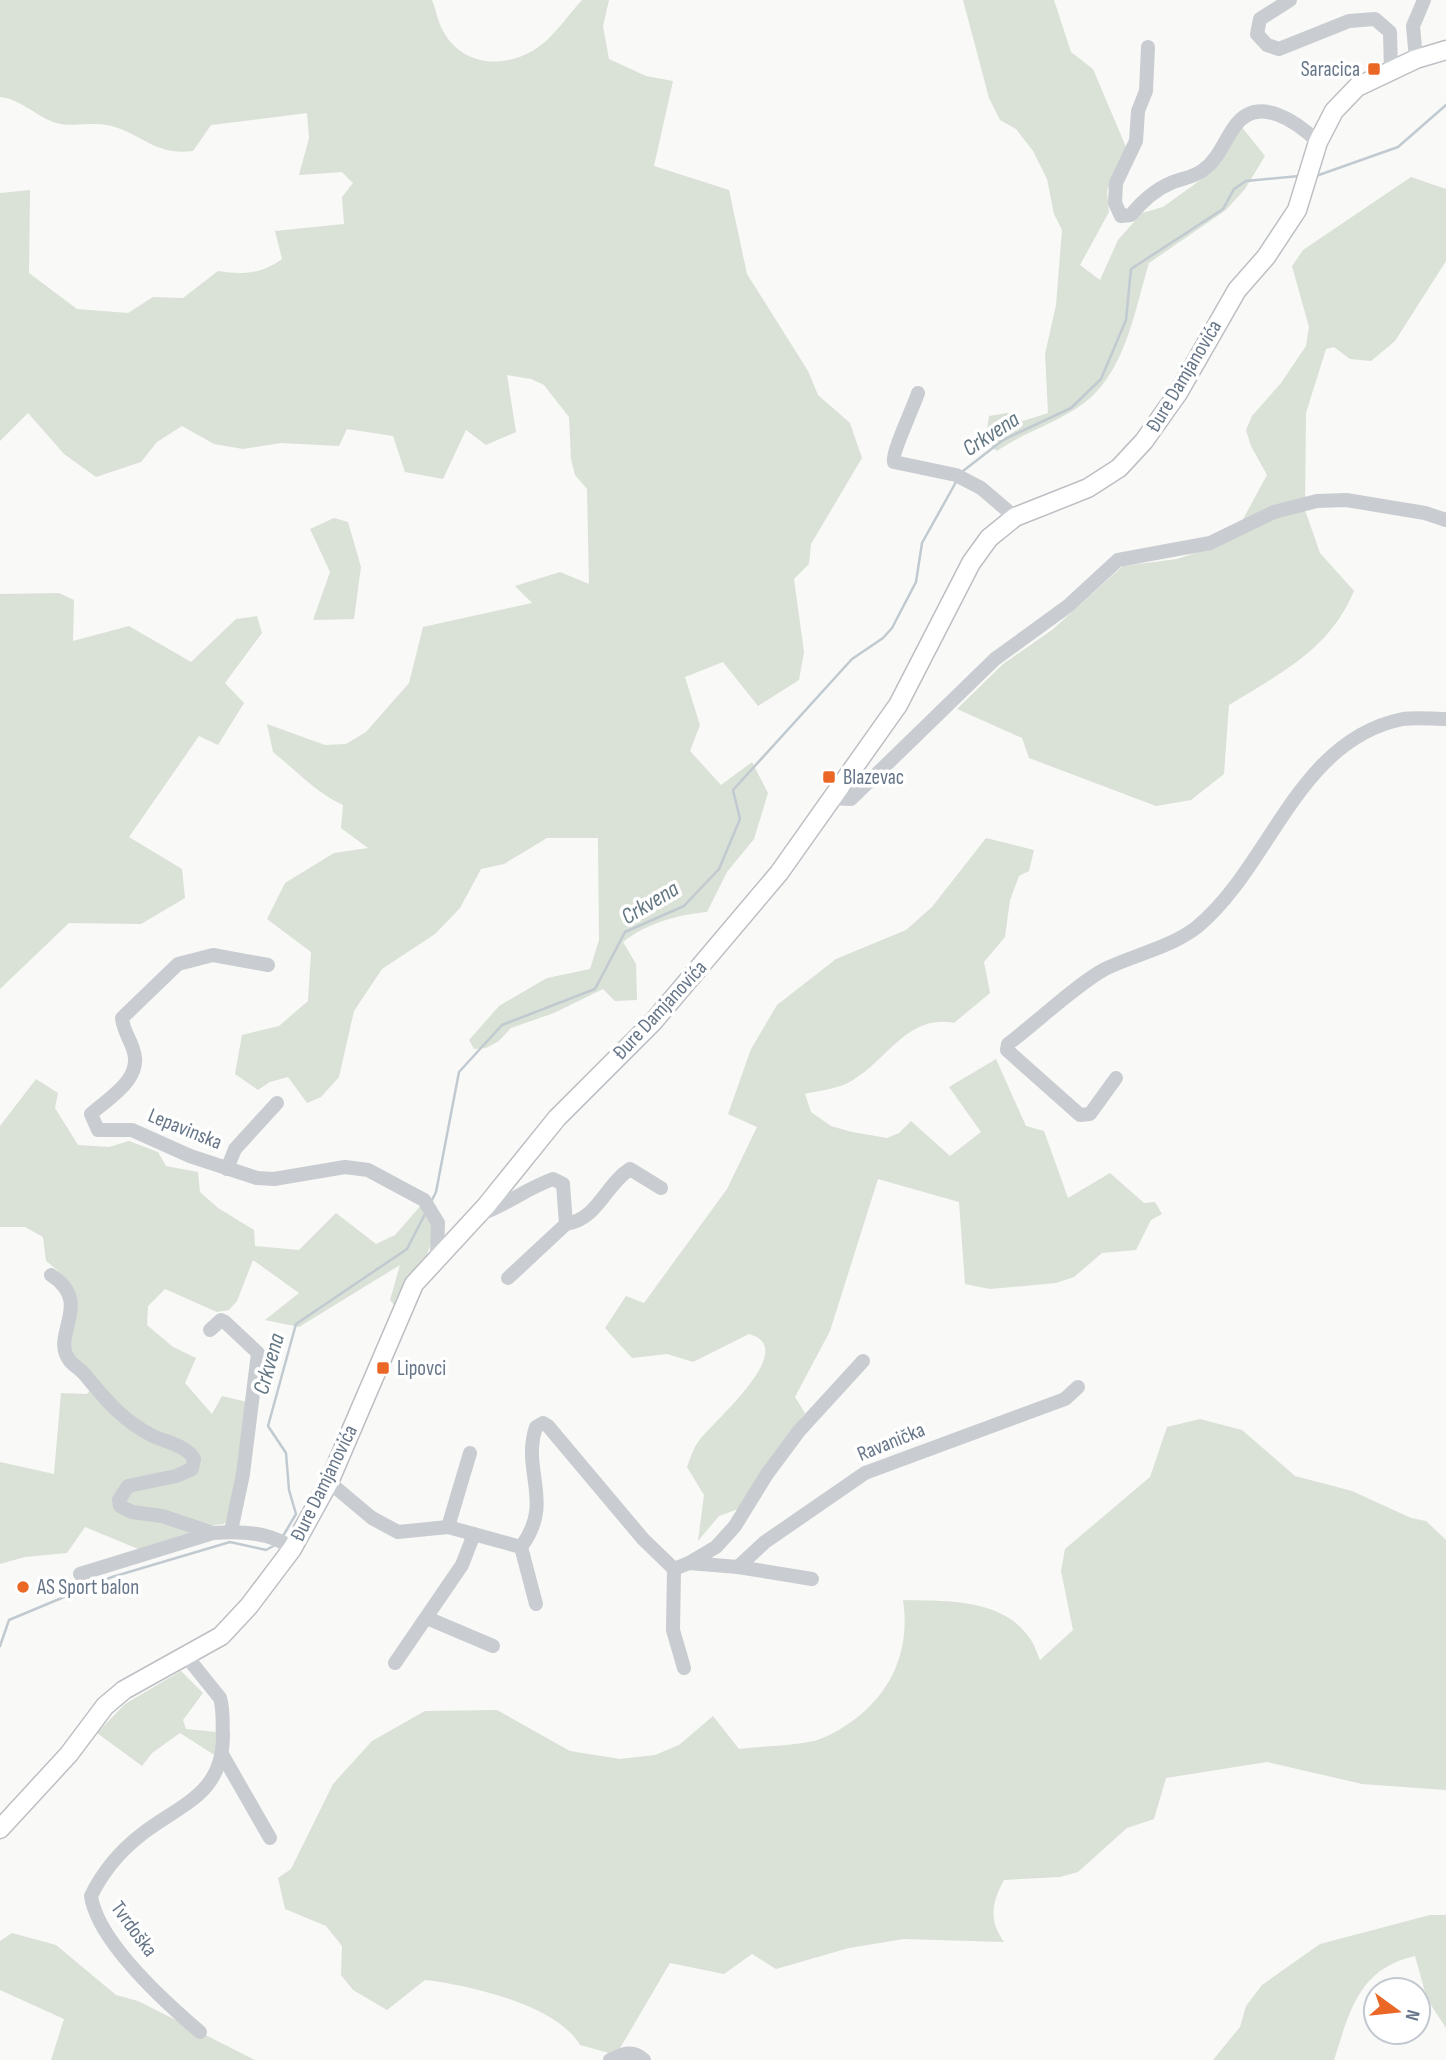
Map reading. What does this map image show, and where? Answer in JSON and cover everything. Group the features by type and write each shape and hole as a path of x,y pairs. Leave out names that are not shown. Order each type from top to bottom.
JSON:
{"main road":[{"name":"Đure Damjanovića","path":"0,1829 69,1754 105,1706 133,1685 221,1636 329,1482 386,1355 403,1306 414,1284 476,1216 557,1118 653,1022 779,873 898,705 971,563 989,538 1015,517 1088,488 1119,468 1144,441 1178,393 1237,290 1266,257 1297,210 1318,142 1334,111 1357,87 1416,59 1446,50"}],"street":[{"path":"1290,0 1260,19 1257,34 1267,45 1279,49 1349,21 1375,19 1390,32 1391,71"},
{"path":"1416,59 1413,26 1424,0"},
{"path":"1148,47 1146,91 1138,111 1136,141 1116,184 1115,203 1121,216 1131,215 1144,200 1162,187 1200,173 1218,154 1236,125 1253,113 1280,114 1303,127 1318,142"},
{"path":"918,393 892,460 897,464 960,477 981,488 1015,517"},
{"path":"831,798 851,799 995,659 1068,606 1118,560 1210,543 1274,512 1317,501 1346,500 1425,513 1446,520"},
{"path":"1115,1078 1090,1114 1080,1115 1007,1050 1008,1044 1104,970 1177,940 1198,926 1254,858 1293,799 1333,757 1356,740 1389,723 1407,718 1446,719"},
{"name":"Lepavinska","path":"268,965 214,955 177,964 126,1012 122,1025 133,1048 136,1068 116,1093 91,1114 98,1130 132,1130 163,1146 257,1178 274,1179 345,1167 368,1170 428,1205 438,1223 437,1256"},
{"name":"Lepavinska","path":"227,1169 235,1149 278,1103"},
{"path":"508,1279 566,1224 578,1222 589,1214 630,1169 661,1188"},
{"path":"476,1216 503,1206 540,1184 558,1179 564,1186 566,1224"},
{"path":"51,1275 64,1284 73,1311 64,1345 69,1360 84,1373 110,1407 151,1435 184,1450 194,1459 192,1469 176,1476 128,1486 119,1500 120,1506 132,1513 162,1516 213,1533"},
{"path":"210,1331 221,1320 258,1353 243,1474 231,1531"},
{"path":"674,1569 716,1548 735,1526 766,1475 799,1431 863,1361"},
{"name":"Ravanička","path":"738,1567 765,1542 865,1473 1065,1399 1078,1387"},
{"path":"536,1604 521,1547 535,1526 537,1494 532,1453 535,1432 543,1423 643,1539 674,1569 673,1630 684,1668"},
{"path":"448,1527 470,1453"},
{"path":"329,1482 372,1518 398,1532 448,1527 521,1547"},
{"path":"80,1574 213,1533 231,1531 284,1543"},
{"path":"395,1663 462,1565 474,1534"},
{"path":"689,1563 738,1567 812,1579"},
{"path":"427,1618 493,1646"},
{"path":"187,1657 220,1698 223,1756 270,1838"},
{"name":"Tvrdoška","path":"200,2032 140,1974 108,1934 93,1909 91,1896 111,1863 143,1833 201,1792 216,1775 223,1756"},
{"path":"610,2060 627,2052 638,2054 645,2060"}],"shaded area":[{"path":"0,0 432,0 441,27 452,44 477,59 491,62 506,61 534,50 551,36 582,0 609,0 603,26 609,59 646,76 673,81 654,166 729,190 747,274 808,371 818,395 850,423 862,458 811,544 809,564 794,579 804,652 799,680 758,706 723,662 685,677 700,725 690,751 721,785 752,762 768,793 754,839 727,872 707,912 663,921 641,930 623,942 636,964 637,1000 615,1001 603,989 554,1013 511,1028 499,1041 486,1048 474,1049 469,1040 499,1006 547,978 590,969 599,940 598,838 547,838 504,864 481,869 460,908 435,934 382,969 354,1011 339,1077 321,1097 307,1103 288,1077 270,1082 258,1090 235,1074 242,1035 279,1026 308,1001 311,952 267,919 285,883 334,853 368,848 341,828 343,805 315,788 273,752 267,724 325,745 346,744 366,732 409,683 423,627 532,603 515,586 560,572 589,584 587,489 575,475 571,459 569,417 544,385 531,379 507,375 516,432 486,445 466,430 443,479 405,472 393,436 347,429 339,446 281,443 243,449 214,444 182,426 157,442 141,462 96,477 64,454 28,413 0,441 0,193 30,190 29,273 77,309 128,313 153,297 183,298 218,271 236,273 267,268 282,259 275,231 344,224 342,197 353,183 342,172 299,175 309,138 307,113 211,125 193,151 179,152 157,147 107,125 66,125 53,122 14,101 0,97"},
{"path":"963,0 1054,0 1071,52 1093,69 1126,147 1107,191 1109,212 1080,265 1100,280 1118,240 1142,213 1163,207 1206,176 1241,126 1265,156 1245,189 1226,210 1149,263 1132,323 1117,362 1093,395 1067,414 997,451 985,441 989,416 1013,412 1023,421 1048,413 1045,354 1056,305 1062,230 1054,214 1047,179 1033,151 1016,129 1000,120 989,98"},
{"path":"1411,177 1446,189 1446,261 1395,341 1371,361 1350,359 1334,347 1326,349 1306,413 1305,510 1320,553 1354,591 1331,629 1302,658 1229,705 1224,774 1191,800 1156,806 1029,758 1022,738 957,709 1003,664 1052,630 1123,566 1177,559 1222,544 1242,521 1267,475 1251,446 1246,430 1252,416 1281,383 1306,346 1309,327 1292,266 1303,250"},
{"path":"334,518 348,522 361,567 354,619 313,620 330,572 310,529"},
{"path":"59,593 74,600 73,641 129,626 191,662 236,619 257,616 262,633 225,683 244,703 218,745 199,736 129,837 182,869 185,898 141,924 69,923 0,989 0,594"},
{"path":"986,838 1034,850 1029,871 1019,876 1010,900 1005,937 984,962 990,993 954,1023 938,1022 911,1032 848,1083 805,1094 811,1112 831,1126 887,1138 899,1133 911,1121 950,1156 981,1132 949,1087 996,1059 1026,1126 1044,1131 1068,1198 1110,1173 1144,1203 1155,1202 1162,1214 1151,1220 1136,1250 1102,1253 1074,1277 1056,1283 990,1289 965,1284 959,1202 878,1179 830,1331 795,1397 805,1413 758,1478 741,1508 719,1516 698,1541 704,1495 687,1467 698,1442 733,1404 759,1370 765,1354 763,1342 749,1334 693,1362 667,1354 632,1358 605,1328 626,1296 644,1303 727,1189 757,1127 728,1114 751,1049 777,1005 836,959 906,930 932,907"},
{"path":"36,1079 58,1093 55,1108 78,1145 109,1147 129,1141 158,1152 166,1166 198,1172 200,1192 218,1208 254,1230 255,1246 299,1250 336,1213 376,1244 395,1235 423,1203 436,1228 425,1261 395,1306 390,1300 400,1265 299,1327 265,1320 299,1293 253,1260 237,1301 229,1310 217,1312 165,1289 148,1306 147,1325 173,1347 196,1358 185,1383 212,1414 222,1396 247,1402 231,1513 224,1524 206,1526 201,1535 143,1551 85,1527 67,1553 25,1557 0,1564 0,1462 54,1474 61,1393 87,1394 97,1379 73,1356 69,1345 76,1315 74,1292 46,1261 43,1237 25,1227 0,1227 0,1126"},
{"path":"1200,1419 1242,1430 1295,1476 1352,1491 1411,1518 1426,1521 1446,1540 1446,1790 1362,1784 1267,1762 1166,1778 1154,1819 1127,1828 1078,1872 1060,1877 1004,1880 993,1911 996,1926 1004,1942 904,1939 849,1948 776,1969 752,1954 724,1974 670,1963 616,2055 580,2045 569,2031 532,2008 465,1987 425,1980 387,2010 353,1990 341,1975 342,1946 326,1926 285,1909 278,1878 291,1869 333,1784 372,1741 425,1711 497,1710 570,1751 620,1759 655,1755 679,1745 713,1716 739,1749 814,1741 836,1732 863,1713 886,1686 900,1655 904,1637 903,1600 956,1602 990,1609 1006,1616 1020,1626 1031,1640 1040,1660 1073,1630 1061,1571 1065,1549 1150,1477 1167,1427"},
{"path":"181,1671 203,1693 183,1720 186,1729 217,1732 219,1758 180,1733 152,1753 142,1766 97,1733 125,1704"},
{"path":"1430,1915 1446,1915 1446,2028 1432,2007 1432,1976 1421,1976 1415,1956 1396,1962 1376,1976 1362,1976 1362,1990 1345,2025 1334,2060 1213,2060 1240,2027 1246,2006 1262,1985 1320,1944"},
{"path":"12,1933 56,1945 116,1995 138,2001 255,2060 51,2060 64,2019 0,1990 0,1941"}],"waterway":[{"name":"Crkvena","path":"1316,176 1398,147 1446,105"},
{"name":"Crkvena","path":"963,471 1003,440 1071,408 1101,379 1126,320 1131,269 1223,209 1234,189 1246,181 1299,176"},
{"name":"Crkvena","path":"431,1202 436,1192 459,1072 502,1025 595,989 625,932 684,906 719,869 740,819 733,790 852,659 883,638 892,628 916,582 922,543 956,482"},
{"name":"Crkvena","path":"283,1536 296,1514 289,1490 286,1453 268,1426 296,1324 407,1249 425,1214"},
{"name":"Crkvena","path":"0,1646 9,1620 112,1577 230,1542 266,1550 277,1544"}],"place":[{"name":"Saracica","path":"1374,69"},
{"name":"Blazevac","path":"829,777"},
{"name":"Lipovci","path":"383,1368"},
{"name":"AS Sport balon","path":"23,1587"}]}
